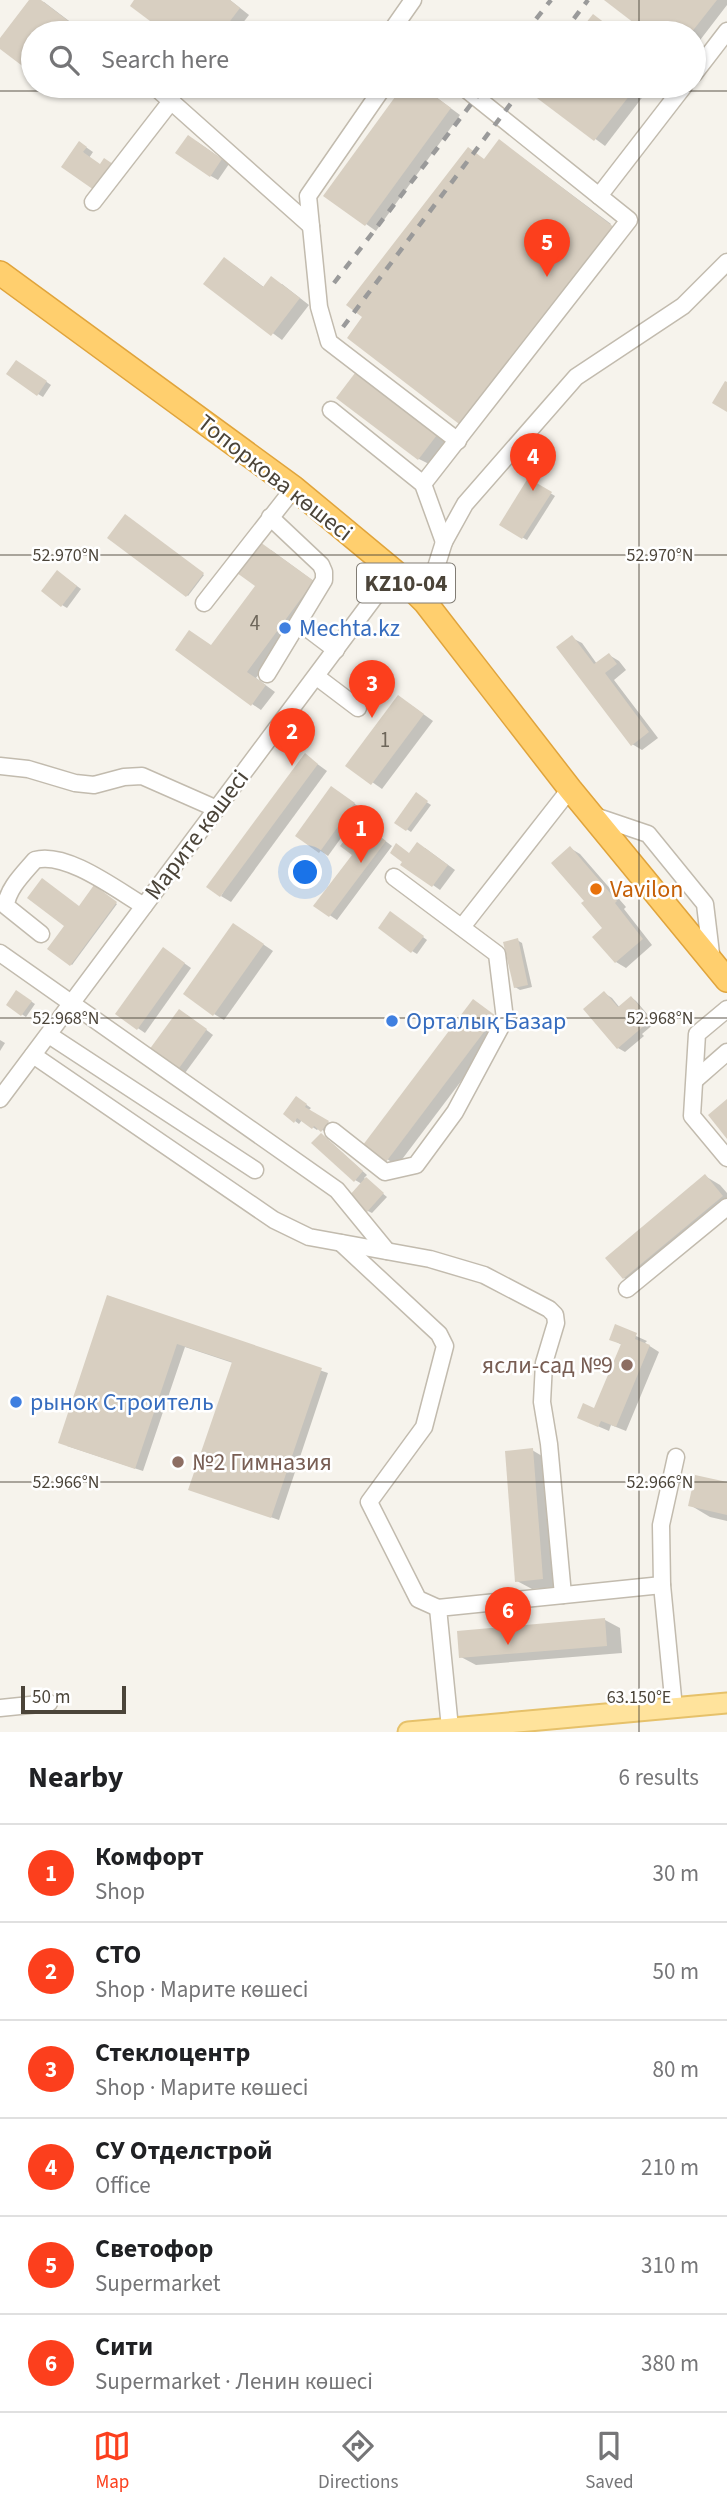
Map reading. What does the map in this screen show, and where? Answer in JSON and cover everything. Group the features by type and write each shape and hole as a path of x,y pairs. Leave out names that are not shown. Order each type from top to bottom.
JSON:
{"highway":[{"name":"Топоркова көшесі","path":"0,273 294,488 394,571 425,602 570,789 727,980"}],"main road":[{"path":"408,1732 727,1703"}],"street":[{"path":"398,21 413,0"},
{"path":"706,58 727,31"},
{"path":"169,98 311,226"},
{"path":"376,98 308,196 319,307 330,342 457,440"},
{"path":"423,484 629,220 477,98"},
{"path":"599,195 675,98"},
{"path":"93,202 172,100"},
{"path":"425,602 444,542 465,505 576,377 683,306 727,262"},
{"path":"331,410 423,484 444,542"},
{"path":"204,603 294,488"},
{"path":"267,674 324,580 321,565 270,517"},
{"name":"Марите көшесі","path":"0,1099 394,571"},
{"path":"299,622 336,650"},
{"path":"317,677 358,708"},
{"path":"0,766 28,769 75,783 94,785 124,777 142,776 217,809"},
{"path":"462,927 570,789"},
{"path":"591,815 648,834 677,869 705,904 712,962"},
{"path":"41,934 6,906 12,889 34,860 57,860 69,864 144,906"},
{"path":"333,1131 385,1172 416,1164 455,1112 505,1019 497,954 394,877"},
{"path":"0,953 337,1191 387,1251"},
{"path":"727,1009 697,1034 692,1116 727,1158"},
{"path":"49,1035 255,1170"},
{"path":"695,1080 727,1052"},
{"path":"33,1055 274,1220 309,1237 430,1259 484,1275 550,1309 555,1315 556,1323 544,1363 542,1402 549,1444 563,1595"},
{"path":"627,1289 727,1208"},
{"path":"341,1243 439,1334 445,1346 425,1427 369,1502 418,1599 438,1608 662,1585"},
{"path":"674,1708 662,1585 661,1525 676,1457"},
{"path":"438,1608 450,1728"},
{"path":"0,1707 50,1703"}],"building":[{"path":"29,0 41,0 68,21 21,21 21,65 0,49 0,38"},
{"path":"134,0 230,0 240,8 230,21 150,21 130,6"},
{"path":"604,0 717,0 700,21 631,21"},
{"path":"593,14 602,21 587,21"},
{"path":"394,98 437,98 451,108 365,226 323,196"},
{"path":"537,98 628,98 594,141"},
{"path":"188,135 222,159 210,177 175,153"},
{"path":"499,139 615,228 463,427 347,338 362,317 346,305 468,147 484,159"},
{"path":"79,141 87,147 83,152 100,164 104,158 113,164 94,190 61,167"},
{"path":"224,257 263,287 271,276 300,298 271,336 203,284"},
{"path":"16,360 47,381 37,396 6,374"},
{"path":"355,373 437,435 418,460 336,398"},
{"path":"725,381 727,382 727,412 712,403"},
{"path":"528,478 552,492 522,539 499,525"},
{"path":"125,514 204,573 186,597 107,538"},
{"path":"260,542 314,581 247,672 266,685 251,706 175,650 189,630 211,645 255,586 237,573"},
{"path":"57,570 77,586 61,607 41,591"},
{"path":"572,635 594,664 609,653 617,664 605,673 649,732 631,746 556,647"},
{"path":"398,695 424,714 371,785 345,766"},
{"path":"305,753 318,764 220,897 206,887"},
{"path":"331,786 355,803 319,853 295,836"},
{"path":"416,792 428,801 406,831 394,823"},
{"path":"359,821 386,841 329,917 313,906 352,855 340,846"},
{"path":"417,842 448,865 432,887 400,865 402,862 390,853 396,843 409,853"},
{"path":"570,846 617,901 615,903 643,939 615,963 592,937 602,928 581,903 584,901 551,863"},
{"path":"42,878 79,906 94,885 117,902 70,966 47,949 64,926 27,898"},
{"path":"390,911 424,936 411,953 378,928"},
{"path":"233,923 264,944 213,1016 183,994"},
{"path":"518,938 528,985 514,988 503,942"},
{"path":"163,947 185,963 137,1030 115,1014"},
{"path":"16,990 32,1001 21,1016 6,1005"},
{"path":"604,991 618,1007 631,996 651,1020 617,1049 583,1009"},
{"path":"473,999 496,1016 386,1162 363,1145"},
{"path":"179,1009 207,1029 177,1071 149,1050"},
{"path":"296,1096 307,1104 305,1107 329,1121 321,1132 297,1118 294,1123 283,1114"},
{"path":"727,1099 727,1139 708,1115"},
{"path":"321,1133 363,1171 354,1182 311,1143"},
{"path":"705,1174 723,1196 623,1279 605,1258"},
{"path":"366,1177 384,1193 367,1212 349,1196"},
{"path":"107,1295 322,1368 271,1518 188,1490 232,1362 177,1344 135,1469 58,1443"},
{"name":"ясли-сад №9","path":"615,1324 637,1333 635,1339 650,1345 616,1427 601,1421 598,1427 577,1418 583,1403 594,1408 621,1344 609,1340"},
{"path":"533,1448 543,1579 515,1582 505,1451"},
{"path":"695,1475 727,1482 727,1515 688,1506"},
{"path":"605,1618 607,1646 459,1658 457,1631"}],"railway":[{"path":"534,21 551,0"},
{"path":"572,21 588,0"},
{"path":"334,283 476,98"},
{"path":"343,327 515,98"}],"place":[{"name":"Светофор","path":"547,277"},
{"name":"СУ Отделстрой","path":"533,491"},
{"name":"Mechta.kz","path":"285,628"},
{"name":"Стеклоцентр","path":"372,718"},
{"name":"СТО","path":"292,766"},
{"name":"Комфорт","path":"361,863"},
{"name":"Vavilon","path":"596,889"},
{"name":"Орталық Базар","path":"392,1021"},
{"name":"ясли-сад №9","path":"627,1365"},
{"name":"рынок Строитель","path":"16,1402"},
{"name":"№2 Гимназия","path":"178,1462"},
{"name":"Сити","path":"508,1645"}]}
